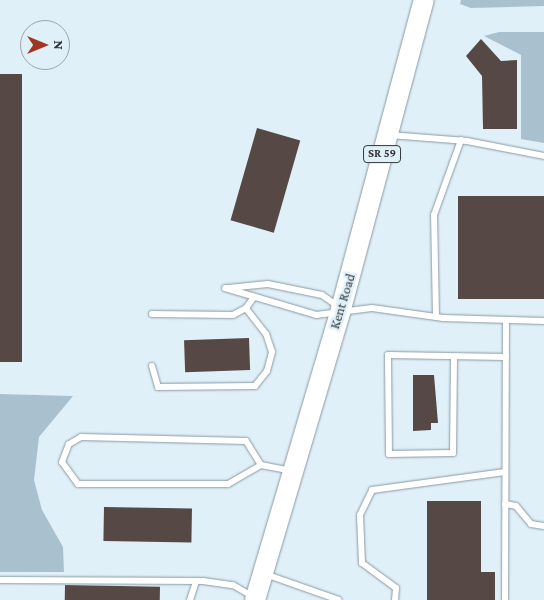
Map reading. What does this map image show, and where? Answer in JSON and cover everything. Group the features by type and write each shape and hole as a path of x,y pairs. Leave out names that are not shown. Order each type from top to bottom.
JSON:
{"main road":[{"name":"Kent Road","path":"255,599 341,308 424,0"}],"lane":[{"path":"387,135 461,140 544,156"},
{"path":"436,317 434,215 461,140"},
{"path":"341,308 322,295 268,284 225,288 316,315 341,308 436,317 544,321"},
{"path":"152,314 233,315 246,308 254,297"},
{"path":"152,366 158,387 255,386 267,371 272,352 266,334 246,308"},
{"path":"505,600 506,320"},
{"path":"454,358 453,453 389,454 387,413 388,356 506,357"},
{"path":"261,465 246,441 81,437 69,444 62,462 78,484 228,484 261,465 292,471"},
{"path":"395,600 396,588 362,563 360,515 372,490 505,472"},
{"path":"505,504 516,506 531,524 544,526"},
{"path":"263,573 339,600"},
{"path":"0,580 196,581 233,585 255,599"},
{"path":"190,600 196,581"}],"shaded area":[{"path":"461,0 544,0 544,6 471,8 460,4"},
{"path":"499,32 544,32 544,143 521,139 521,55 484,36"},
{"path":"0,394 73,396 39,437 34,480 42,510 63,547 64,572 0,572"}],"building":[{"path":"481,39 501,61 517,60 517,129 483,129 482,76 466,56"},
{"path":"0,74 22,74 22,362 0,362"},
{"path":"257,128 300,140 274,233 231,220"},
{"path":"458,196 544,196 544,299 458,299"},
{"path":"249,338 250,370 185,372 184,340"},
{"path":"413,375 434,375 438,423 431,423 431,430 413,431"},
{"path":"427,501 481,501 481,572 495,572 495,600 427,600"},
{"path":"104,507 192,509 191,543 103,541"},
{"path":"65,585 160,587 160,600 65,600"}]}
